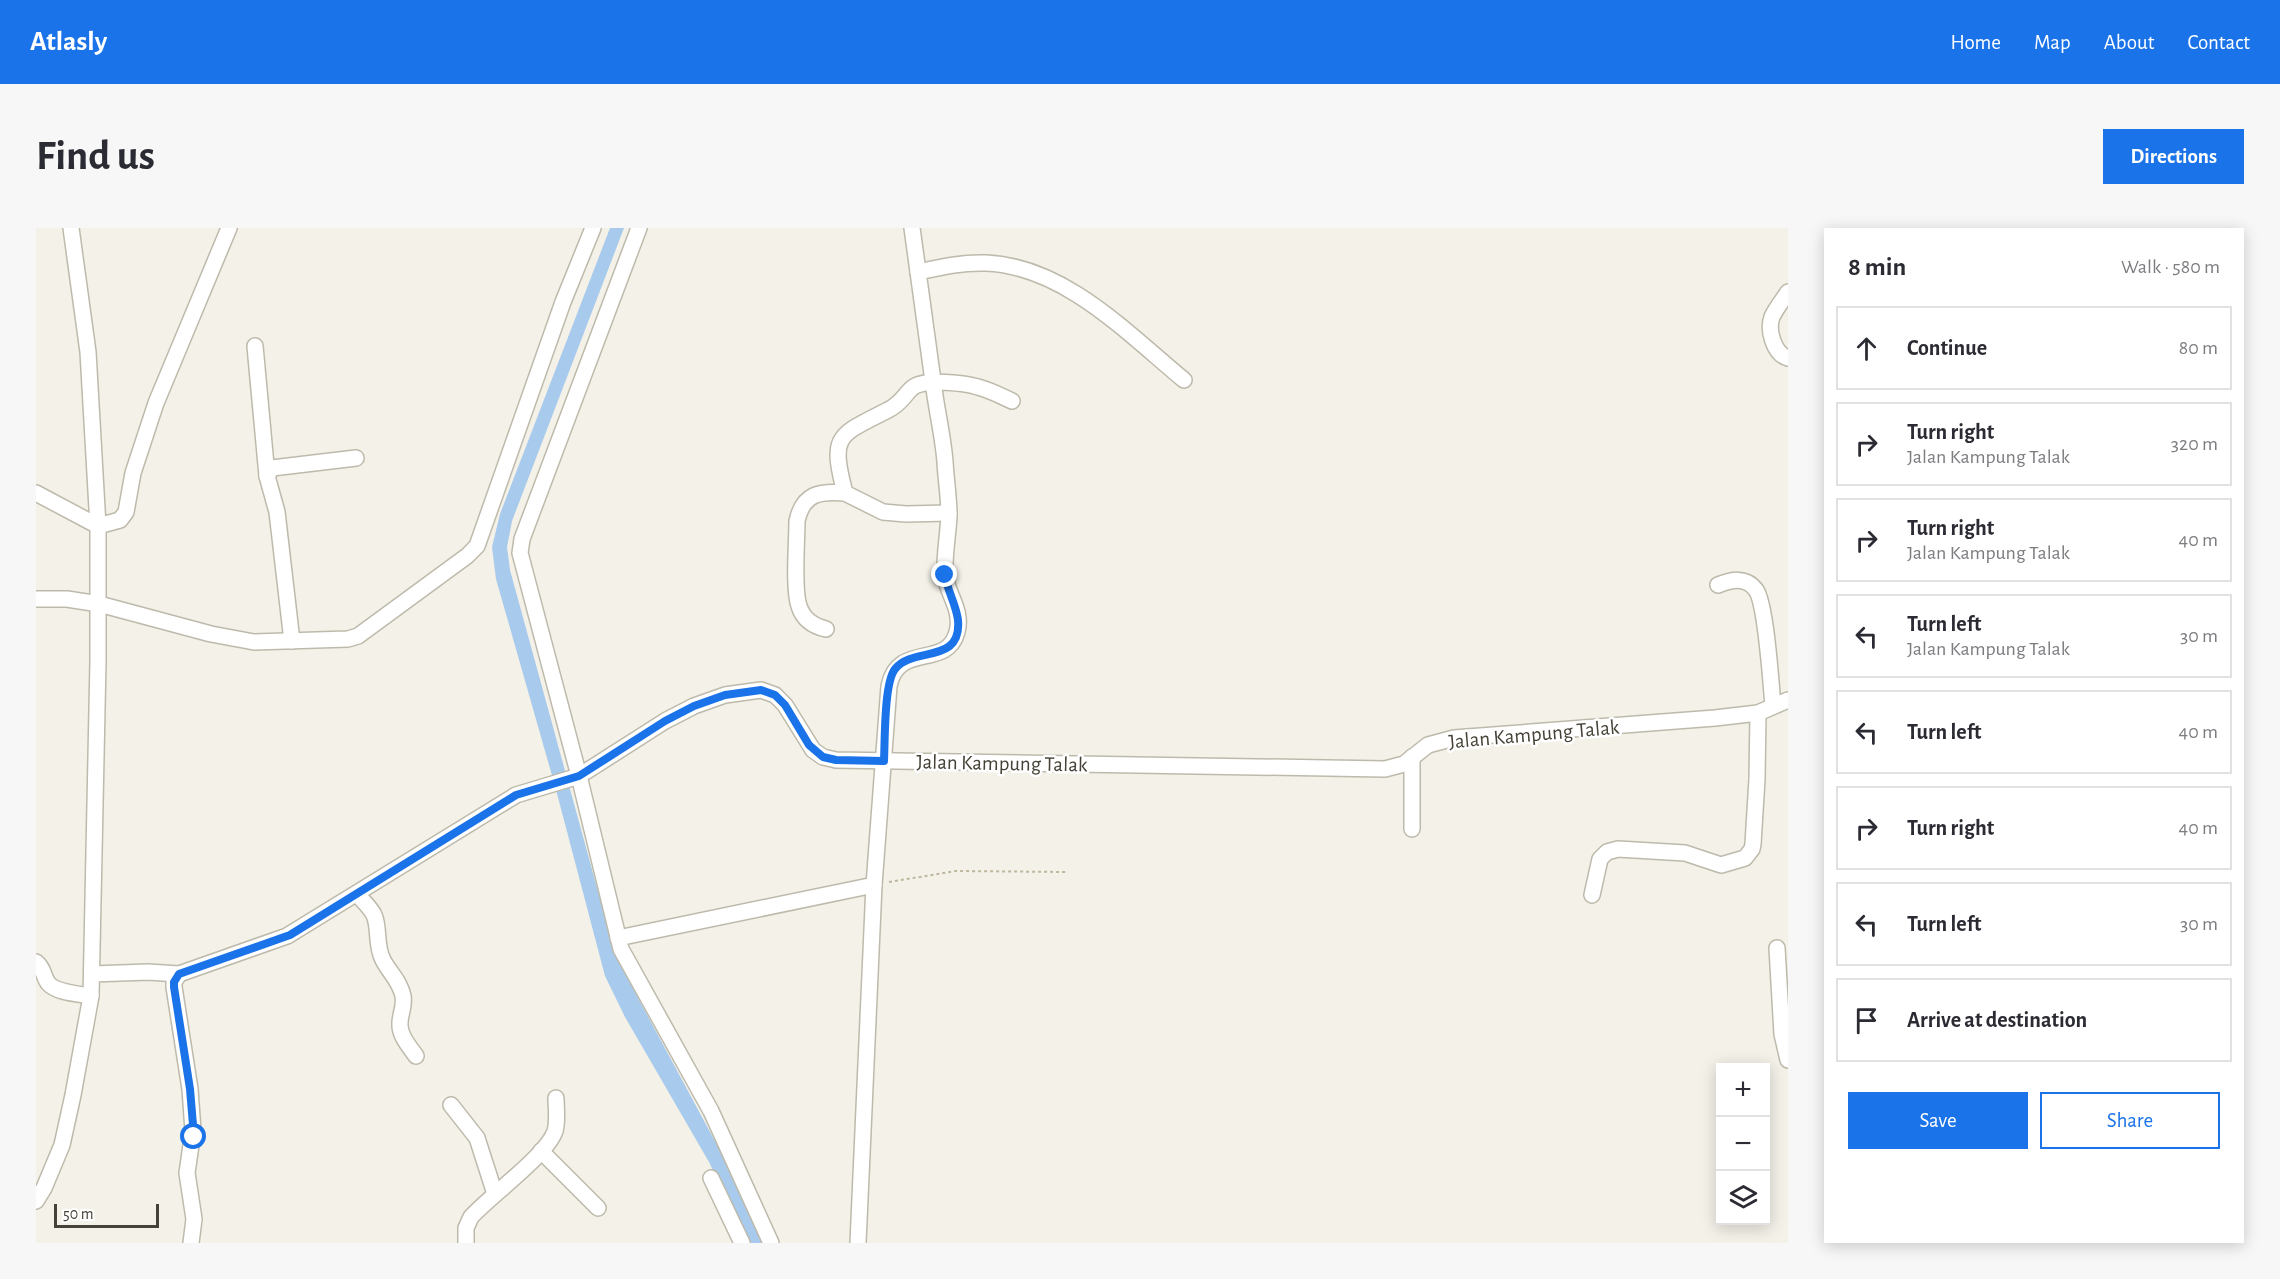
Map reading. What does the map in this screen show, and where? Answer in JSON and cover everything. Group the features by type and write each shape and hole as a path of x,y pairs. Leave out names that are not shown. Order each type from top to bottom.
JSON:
{"street":[{"path":"36,1201 44,1188 62,1144 74,1095 92,996 99,604 98,526 88,352 71,228"},
{"path":"36,493 98,526 120,520 126,512 133,473 156,404 229,228"},
{"path":"36,599 67,599 99,604 211,634 254,642 348,639 358,636 474,550 562,302 593,228"},
{"path":"639,228 520,543 521,558 575,777 622,952 711,1111 771,1243"},
{"path":"858,1243 874,885 889,686 895,669 909,658 939,653 947,648 957,631 958,622 955,603 945,575 949,513 945,458 912,228"},
{"path":"918,272 953,264 988,263 1023,269 1056,282 1086,300 1184,380"},
{"path":"1788,292 1771,319 1770,328 1776,348 1780,354 1788,358"},
{"path":"255,346 267,476 278,512 292,641"},
{"path":"845,493 837,456 844,436 855,427 898,405 915,385 933,382 977,386 1012,401"},
{"path":"267,476 272,468 356,458"},
{"path":"826,629 812,623 799,607 797,594 797,521 799,512 810,497 828,491 845,493 883,512 949,513"},
{"path":"1718,585 1732,580 1742,580 1757,591 1765,630 1773,706"},
{"name":"Jalan Kampung Talak","path":"92,974 148,972 179,974 287,936 516,795 575,777 665,721 694,706 725,695 761,690 781,699 809,745 818,754 836,760 1385,769 1404,764 1428,745 1454,738 1692,720 1758,712 1788,700"},
{"path":"1592,895 1600,859 1612,850 1682,852 1721,865 1740,861 1749,854 1753,844 1758,712"},
{"path":"1412,757 1412,829"},
{"path":"618,938 874,885"},
{"path":"357,894 374,915 378,950 383,962 396,978 403,996 401,1030 416,1056"},
{"path":"1777,948 1782,1034 1788,1060"},
{"path":"36,962 43,969 46,980 53,987 92,996"},
{"path":"179,974 174,987 190,1089 194,1134 187,1173 194,1219 191,1243"},
{"path":"466,1243 466,1228 471,1217 541,1151 554,1131 556,1098"},
{"path":"451,1105 477,1138 495,1194"},
{"path":"541,1151 598,1208"},
{"path":"711,1178 742,1243"}],"path":[{"path":"874,885 956,871 1066,872"}],"water":[{"path":"610,228 624,228 512,521 507,547 510,570 616,957 731,1171 762,1243 747,1243 709,1162 625,1017 605,976 555,786 496,579 492,547 500,514"}],"route":[{"path":"194,1137 190,1089 174,987 179,974 290,935 516,795 579,776 665,721 694,706 725,695 761,690 775,695 781,699 809,745 823,757 836,760 884,761 889,686 895,669 909,658 939,653 954,640 957,631 955,603 945,575"}]}
